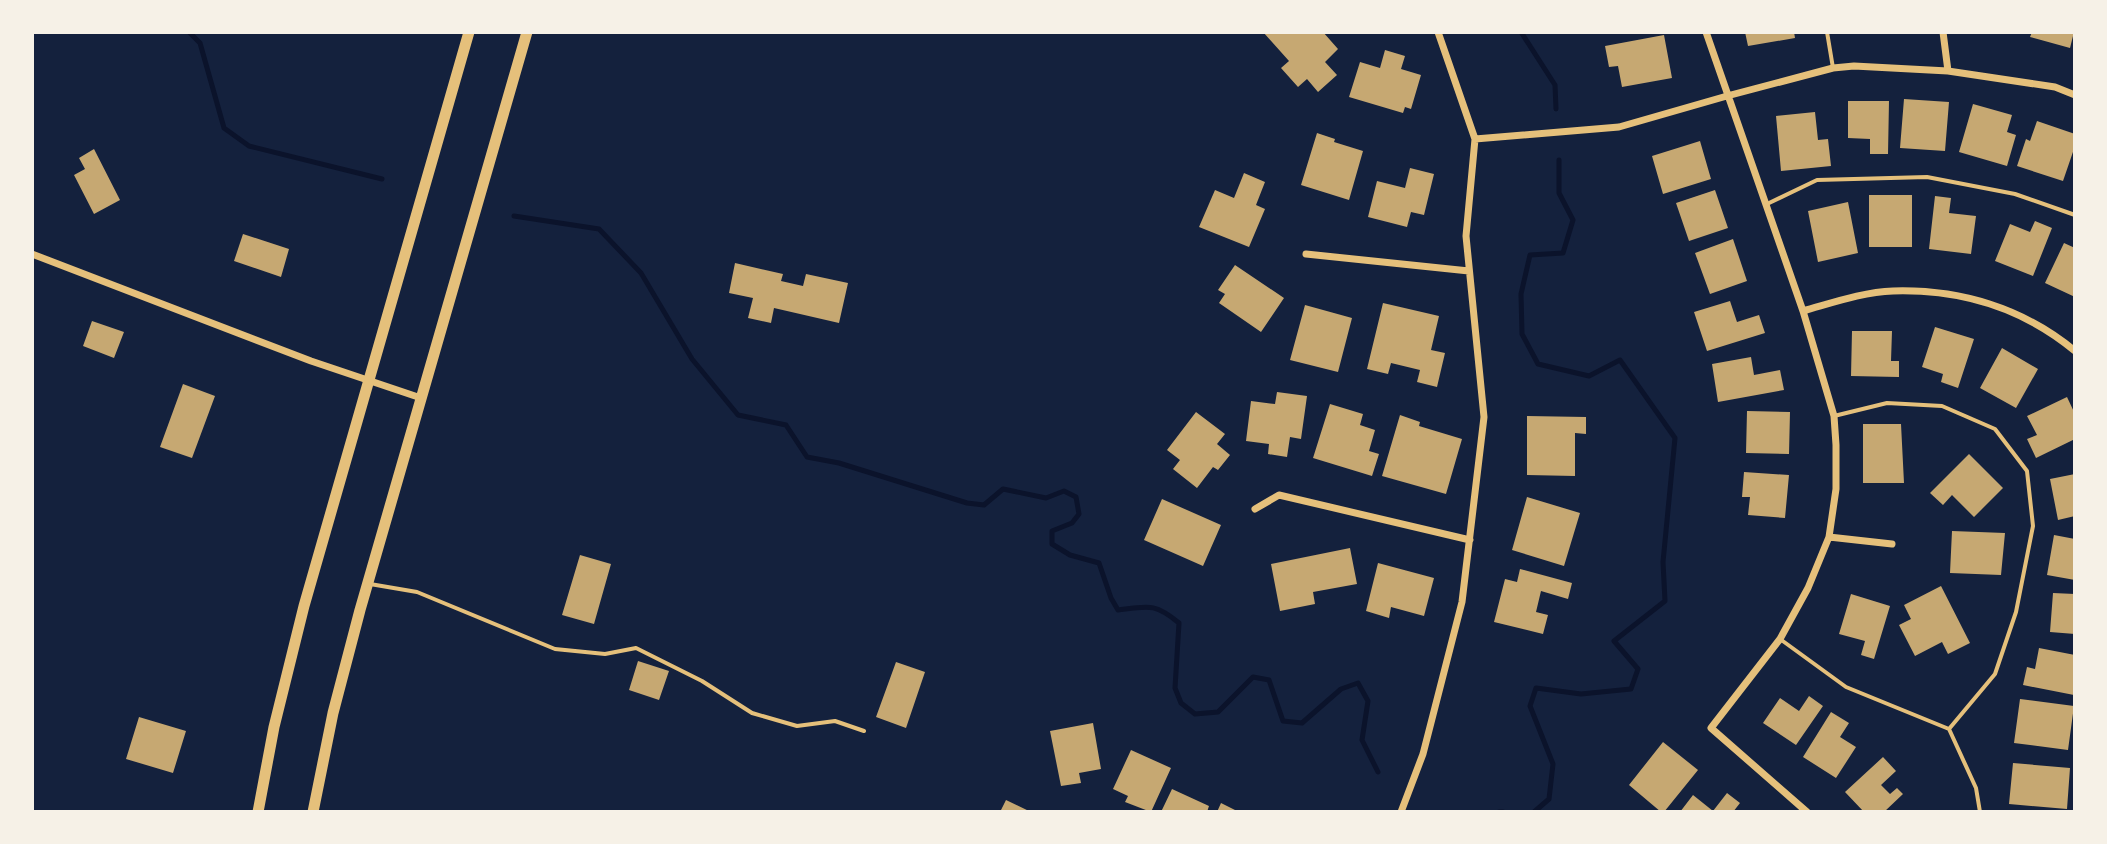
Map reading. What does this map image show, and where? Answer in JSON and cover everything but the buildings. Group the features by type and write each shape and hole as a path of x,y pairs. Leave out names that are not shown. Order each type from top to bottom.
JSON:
{"main road":[{"path":"258,812 294,642 469,32"},
{"path":"313,812 333,713 367,583 527,32"}],"street":[{"path":"1401,812 1423,754 1462,602 1484,417 1466,236 1475,139 1438,32"},
{"path":"1706,32 1803,311 1834,416 1836,489 1829,537 1808,588 1780,639 1711,728 1807,812"},
{"path":"1943,32 1948,71"},
{"path":"1475,139 1619,127 1833,68 1854,66 1948,71 2055,87 2075,95"},
{"path":"32,254 368,381 421,398"},
{"path":"1306,254 1469,271"},
{"path":"1803,311 1891,291 1950,293 2010,310 2052,332 2075,351"},
{"path":"1255,509 1279,495 1470,540"},
{"path":"1829,537 1892,544"}],"lane":[{"path":"1827,32 1833,68"},
{"path":"1767,204 1817,180 1927,177 2015,194 2075,215"},
{"path":"1834,416 1887,403 1942,406 1995,429 2027,471 2033,526 2016,612 1995,674 1949,729"},
{"path":"367,583 417,592 555,649 605,654 636,648 702,681 752,713 782,722 797,726 835,721 864,731"},
{"path":"1780,639 1846,687 1949,729 1976,788 1980,812"}],"waterway":[{"path":"189,32 200,43 224,128 249,146 382,179"},
{"path":"1521,32 1555,85 1556,109"},
{"path":"1534,812 1549,799 1553,764 1530,706 1536,688 1581,694 1631,689 1638,669 1614,641 1665,601 1663,562 1675,438 1620,360 1589,376 1538,364 1522,334 1521,294 1530,255 1563,253 1573,220 1559,193 1559,160"},
{"path":"514,216 599,229 641,273 692,359 738,415 786,425 807,457 839,463 967,503 984,505 1003,489 1046,498 1064,491 1076,497 1079,514 1072,523 1052,531 1052,544 1070,555 1099,563 1118,610 1157,609 1179,623 1175,688 1181,703 1195,714 1218,712 1253,677 1269,680 1283,721 1302,723 1341,689 1358,683 1368,701 1362,740 1378,772"}]}
